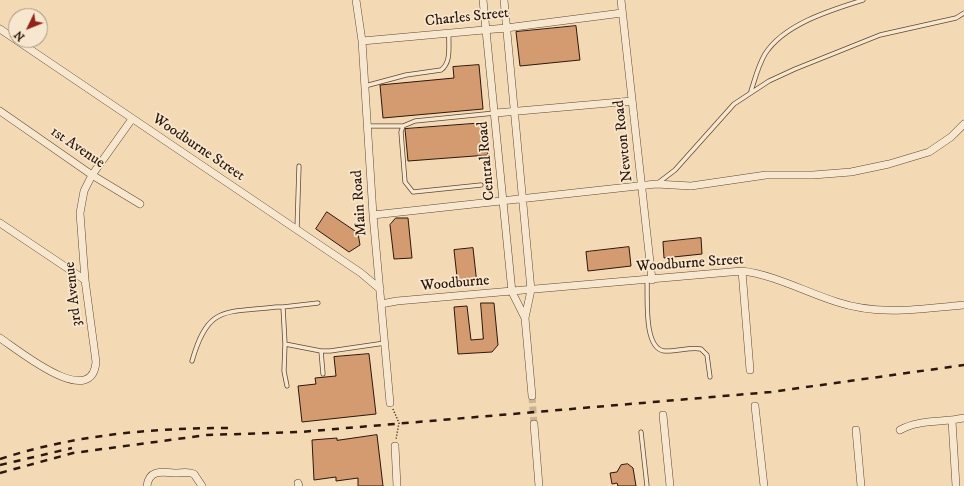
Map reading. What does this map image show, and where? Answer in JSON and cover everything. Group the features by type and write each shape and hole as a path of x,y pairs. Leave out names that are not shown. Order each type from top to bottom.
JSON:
{"street":[{"name":"Main Road","path":"356,0 362,41 373,215 390,403"},
{"name":"Central Road","path":"483,0 496,113 512,292 525,318"},
{"name":"Central Road","path":"504,0 513,110 531,290 525,318 532,396"},
{"name":"Newton Road","path":"621,0 642,186 649,280"},
{"name":"Charles Street","path":"362,41 506,28 622,13"},
{"name":"Woodburne Street","path":"0,29 361,272 380,289"},
{"path":"496,113 513,110 632,101"},
{"name":"1st Avenue","path":"0,111 92,175 140,204"},
{"name":"3rd Avenue","path":"0,338 56,375 71,381 85,380 92,374 96,362 85,280 80,213 84,191 92,175 132,119"},
{"path":"373,215 656,184 691,186 766,175 813,175 851,172 889,164 929,152 951,137 964,124"},
{"path":"0,223 85,280"},
{"path":"742,271 750,370"},
{"name":"Woodburne Street","path":"531,290 742,271 773,277 838,302 874,310 894,312 964,305"},
{"name":"Woodburne","path":"382,304 397,301 531,290"},
{"path":"754,406 764,486"},
{"path":"663,415 670,486"},
{"path":"900,430 915,424 952,421 964,418"},
{"path":"952,421 956,486"},
{"path":"534,424 539,486"},
{"path":"856,430 861,486"},
{"path":"395,446 397,486"},
{"path":"147,486 148,480 152,475 164,470 194,474 202,486"}],"lane":[{"path":"751,91 759,65 765,54 778,40 816,17 863,0"},
{"path":"656,184 675,170 722,115 751,91 795,69 875,38 956,18 964,13"},
{"path":"365,86 406,75 442,70 446,67 449,59 449,33"},
{"path":"367,126 403,126 415,120 496,113"},
{"path":"403,126 401,132 405,182 413,192 481,185"},
{"path":"297,230 300,166"},
{"path":"649,280 649,333 654,345 663,351 701,349 707,355 710,377"},
{"path":"192,361 198,339 212,320 222,314 318,304"},
{"path":"284,307 284,371 287,386"},
{"path":"285,344 321,351 385,343"},
{"path":"321,351 323,374"},
{"path":"641,432 647,486"}],"path":[{"path":"390,403 399,418 395,446"}],"building":[{"path":"576,26 580,60 520,66 516,32"},
{"path":"479,65 483,109 383,118 380,85 454,78 453,67"},
{"path":"485,123 488,155 408,161 405,129"},
{"path":"327,212 358,233 360,245 349,252 316,229"},
{"path":"396,218 408,218 412,258 394,259 390,225"},
{"path":"701,238 702,254 664,258 663,242"},
{"path":"629,247 631,266 588,271 586,252"},
{"path":"473,248 477,284 458,286 454,250"},
{"path":"481,303 494,303 498,345 492,352 458,354 454,307 467,306 471,340 483,339"},
{"path":"369,354 376,414 302,422 298,386 316,384 315,378 336,376 334,357"},
{"path":"377,435 383,486 358,486 358,478 336,481 336,477 314,480 312,440 337,438 337,440"},
{"path":"628,464 633,468 636,486 618,486 617,483 612,484 610,473 617,472 621,465"}],"tunnel":[{"path":"532,396 534,424"}],"railway":[{"path":"0,473 73,453 207,435 300,432 771,392 964,365"},
{"path":"0,459 56,444 113,434 171,429 229,428"},
{"path":"0,465 72,448"}]}
